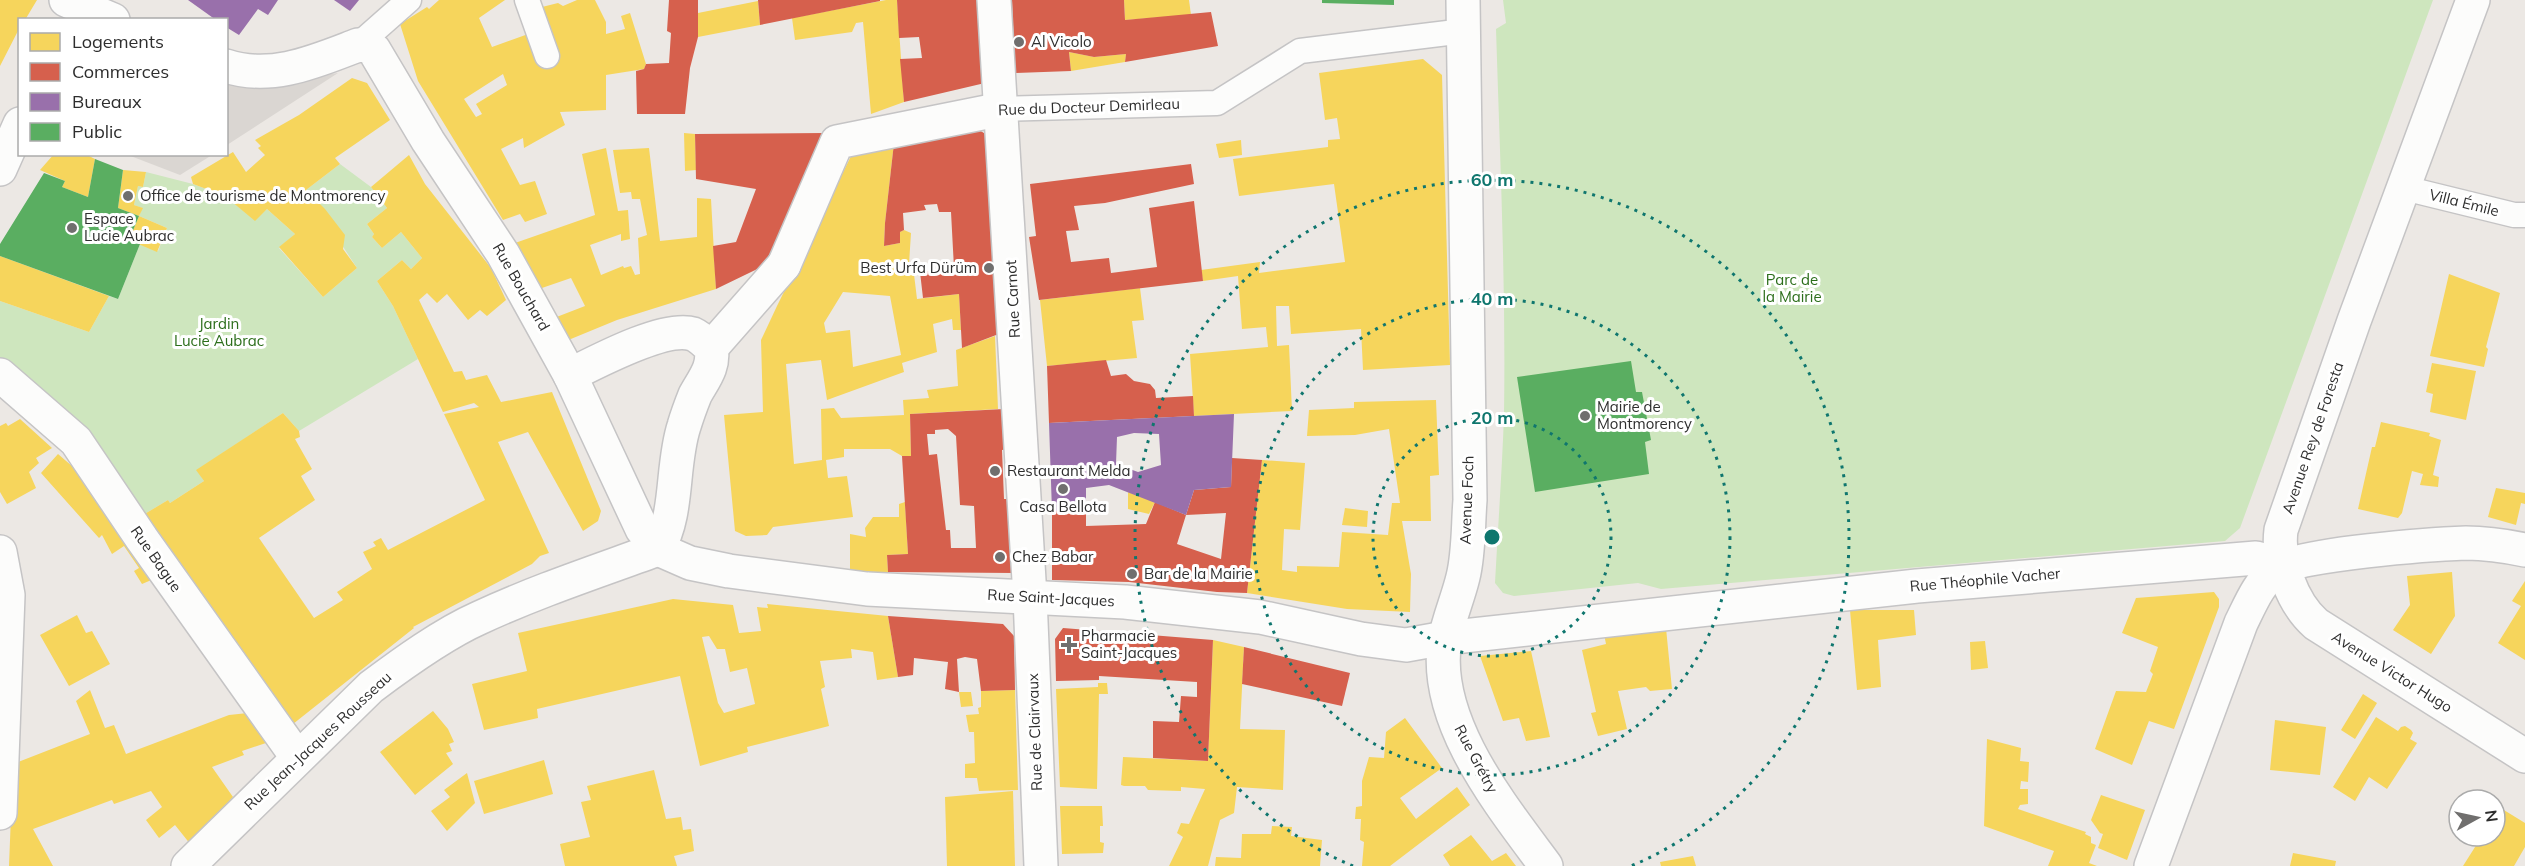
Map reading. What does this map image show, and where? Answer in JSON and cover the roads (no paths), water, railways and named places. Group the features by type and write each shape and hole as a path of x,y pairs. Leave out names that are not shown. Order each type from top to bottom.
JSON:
{"street":[{"name":"Rue Carnot","path":"994,0 1030,597"},
{"name":"Avenue Rey de Foresta","path":"2284,565 2280,547 2281,530 2354,321 2473,0"},
{"path":"68,7 106,18"},
{"name":"Avenue Foch","path":"1445,638 1463,574 1470,500 1464,16"},
{"path":"228,66 249,71 303,67 358,45"},
{"name":"Rue Bouchard","path":"358,45 368,46 374,50 428,141 503,254 570,375 642,529 658,549"},
{"name":"Rue du Docteur Demirleau","path":"711,348 784,265 837,142 1002,109"},
{"path":"0,169 18,128"},
{"path":"570,375 622,349 679,333 692,334 711,348 713,356 710,369 694,397 683,427 666,536 658,549"},
{"name":"Rue Bague","path":"0,375 76,441 142,539 297,758"},
{"name":"Rue Théophile Vacher","path":"1445,638 1929,585 2246,558 2256,558 2284,565 2342,555 2465,543 2525,550"},
{"name":"Rue Saint-Jacques","path":"658,549 690,563 729,571 867,588 1125,602 1260,617 1361,639 1406,645 1445,638"},
{"name":"Rue Jean-Jacques Rousseau","path":"188,866 371,687 401,664 477,618 658,549"},
{"path":"0,552 8,595 0,813"},
{"path":"2151,866 2241,623 2267,579 2284,565"},
{"name":"Avenue Victor Hugo","path":"2284,565 2298,602 2316,624 2525,756"},
{"name":"Rue de Clairvaux","path":"1030,597 1041,866"},
{"name":"Rue Grétry","path":"1445,638 1443,677 1450,709 1495,797 1546,866"}],"lane":[{"path":"358,45 409,0"},
{"path":"527,0 547,56"},
{"name":"Rue du Docteur Demirleau","path":"1002,109 1217,103 1300,51 1464,16"},
{"name":"Villa Émile","path":"2404,188 2514,215 2525,215"}],"place":[{"name":"Al Vicolo","path":"1019,42"},
{"name":"Office de tourisme de Montmorency","path":"128,196"},
{"name":"Espace Lucie Aubrac","path":"72,228"},
{"name":"Best Urfa Dürüm","path":"989,268"},
{"name":"Mairie de Montmorency","path":"1585,416"},
{"name":"Restaurant Melda","path":"995,471"},
{"name":"Casa Bellota","path":"1063,489"},
{"name":"Chez Babar","path":"1000,557"},
{"name":"Bar de la Mairie","path":"1132,574"},
{"name":"Pharmacie Saint-Jacques","path":"1069,645"}],"park label":[{"name":"Parc de la Mairie","path":"1792,288"},
{"name":"Jardin Lucie Aubrac","path":"219,332"}]}
